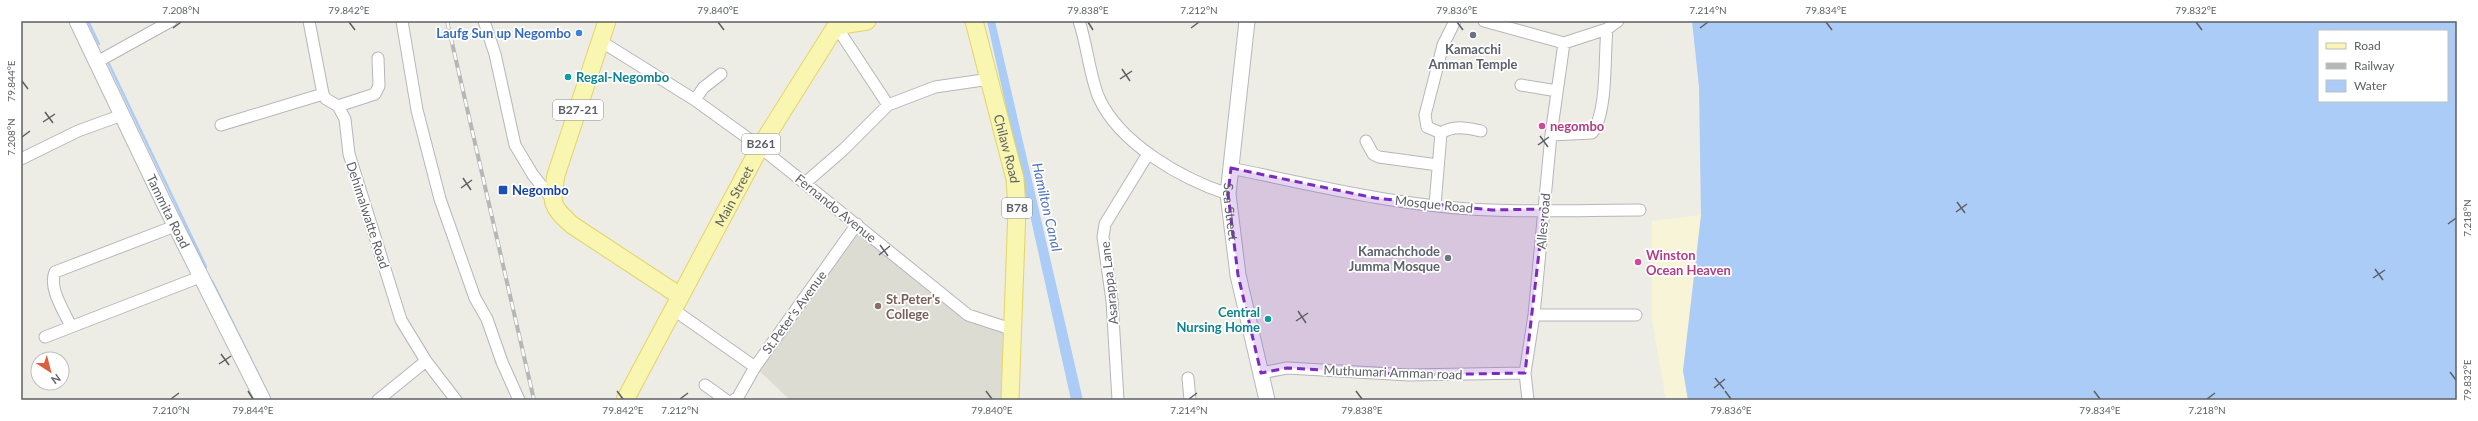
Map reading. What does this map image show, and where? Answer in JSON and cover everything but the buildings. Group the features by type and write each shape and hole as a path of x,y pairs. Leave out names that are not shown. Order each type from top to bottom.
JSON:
{"main road":[{"name":"B27-21","path":"552,199 556,175 602,42 607,21"},
{"path":"832,24 867,21"},
{"name":"Chilaw Road","path":"974,21 1015,180 1017,209 1014,330 1010,400"},
{"name":"Main Street","path":"625,400 760,147 832,24"},
{"path":"552,199 558,212 572,225 677,303"}],"street":[{"name":"Tammita Road","path":"77,21 200,277 263,400"},
{"path":"97,62 171,21"},
{"path":"221,125 324,94 309,21"},
{"path":"402,21 417,110 440,199 476,298 487,319 502,362 519,400"},
{"path":"484,21 495,54 515,145 533,175 552,199"},
{"path":"1079,21 1099,98 1116,123 1148,154 1174,171 1205,186 1228,194"},
{"name":"Sea Street","path":"1247,21 1228,194 1238,275 1266,400"},
{"path":"1441,133 1427,126 1425,115 1443,45 1455,21"},
{"path":"1484,21 1564,43 1607,29 1618,21"},
{"path":"832,24 888,105"},
{"path":"1551,134 1592,133 1598,126 1604,88 1607,29"},
{"name":"Fernando Avenue","path":"602,42 695,100 760,147 968,315 1014,330"},
{"name":"Alles road","path":"1528,400 1525,373 1534,316 1551,134 1564,43"},
{"path":"338,106 376,94 379,86 378,58"},
{"path":"695,100 703,88 721,74"},
{"path":"805,183 888,105 935,87 990,79"},
{"path":"1521,85 1557,91"},
{"name":"Dehimalwatte Road","path":"324,94 326,99 338,106 345,119 349,154 401,320 426,361 456,400"},
{"path":"21,159 66,136 122,115"},
{"path":"1441,133 1449,128 1458,127 1480,131"},
{"path":"1435,205 1441,133"},
{"path":"1366,141 1373,154 1379,157 1438,165"},
{"name":"Asarappa Lane","path":"1118,400 1112,301 1103,237 1105,224 1148,154"},
{"name":"Mosque Road","path":"1231,168 1374,198 1435,205 1492,210 1640,210"},
{"name":"St.Peter's Avenue","path":"734,400 738,397 755,367 857,224"},
{"path":"72,327 54,288 52,279 55,272 175,226"},
{"path":"45,337 200,277"},
{"path":"677,303 755,367"},
{"path":"1534,316 1636,315"},
{"path":"378,400 426,361"},
{"name":"Muthumari Amman road","path":"1261,373 1287,368 1409,375 1525,373"},
{"path":"1188,378 1190,400"},
{"path":"705,385 726,400"}],"highlighted area":[{"path":"1231,168 1375,198 1492,210 1544,209 1525,373 1409,375 1287,368 1261,373 1238,275 1228,194"}],"shaded area":[{"name":"St.Peter's College","path":"857,224 968,315 1014,330 1010,400 790,400 755,367"}],"sand":[{"path":"1701,215 1683,370 1688,400 1666,400 1652,319 1652,221"}],"water":[{"path":"987,21 995,21 1083,400 1071,400"},
{"path":"1692,21 2457,21 2457,400 1688,400 1683,371 1701,215 1699,87"}],"waterway":[{"path":"88,21 99,44"},
{"path":"109,64 206,267"},
{"path":"212,281 261,380"}],"railway":[{"path":"447,21 534,400"}],"place":[{"name":"Laufg Sun up Negombo","path":"579,33"},
{"name":"Kamacchi Amman Temple","path":"1473,35"},
{"name":"Regal-Negombo","path":"568,77"},
{"name":"negombo","path":"1542,126"},
{"name":"Negombo","path":"503,190"},
{"name":"Kamachchode Jumma Mosque","path":"1448,258"},
{"name":"Winston Ocean Heaven","path":"1638,262"},
{"name":"St.Peter's College","path":"878,306"},
{"name":"Central Nursing Home","path":"1268,319"}],"water label":[{"name":"Hamilton Canal","path":"1047,207"}]}
